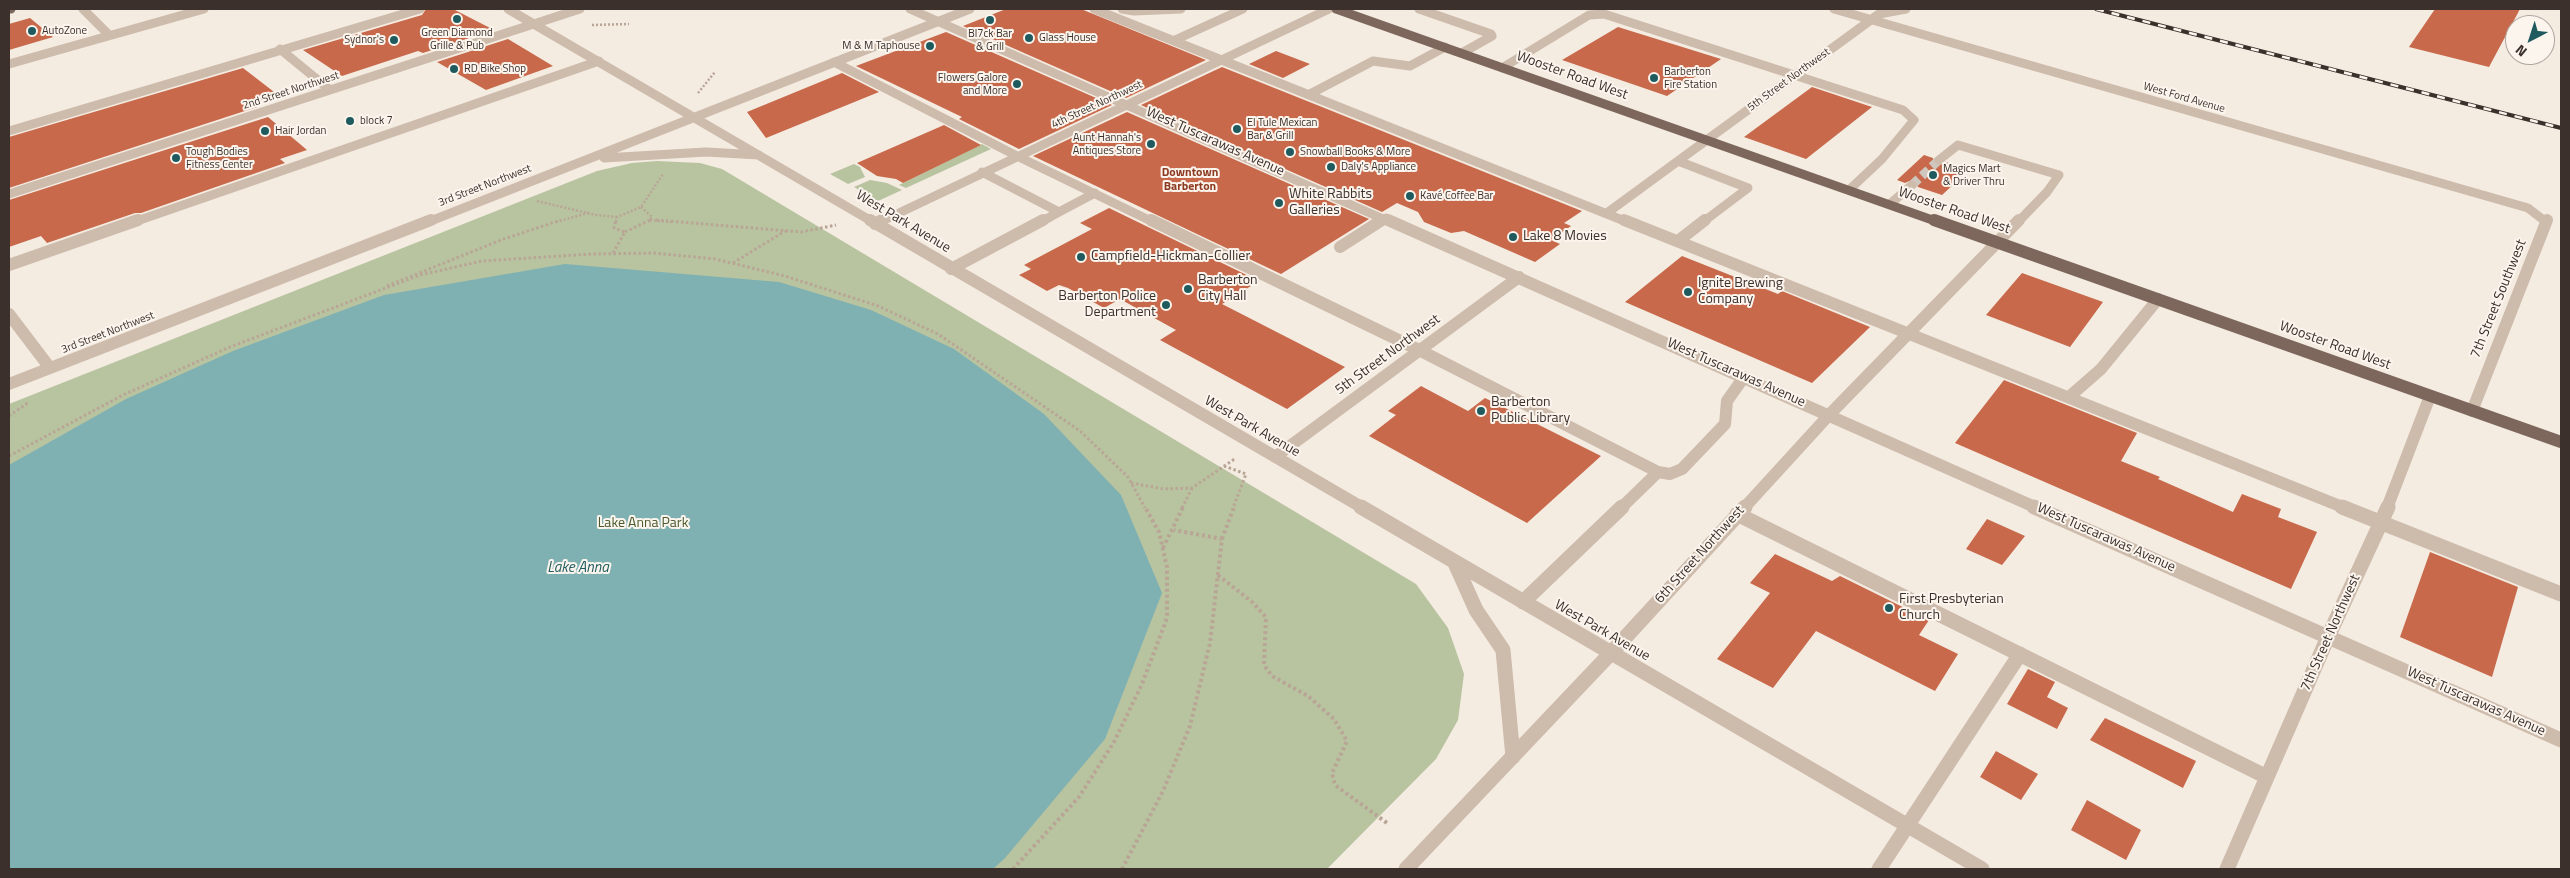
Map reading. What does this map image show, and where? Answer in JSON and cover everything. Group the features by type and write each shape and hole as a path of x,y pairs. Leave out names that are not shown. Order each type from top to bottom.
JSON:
{"main road":[{"name":"Wooster Road West","path":"1336,9 2561,442"}],"street":[{"path":"83,9 109,35"},
{"path":"9,64 204,9"},
{"path":"9,132 280,49 420,9"},
{"name":"West Park Avenue","path":"508,9 695,116 951,269 1982,869"},
{"name":"2nd Street Northwest","path":"9,194 580,9"},
{"name":"West Tuscarawas Avenue","path":"910,9 1386,218 2561,740"},
{"name":"3rd Street Northwest","path":"9,384 970,9"},
{"path":"1094,9 2561,594"},
{"path":"1122,9 1156,11 1181,9"},
{"path":"1175,40 1242,9"},
{"name":"4th Street Northwest","path":"875,224 1126,103 1329,9"},
{"path":"1419,9 1491,34 1492,36 1462,54"},
{"name":"West Ford Avenue","path":"1834,9 2528,208"},
{"name":"5th Street Northwest","path":"1608,213 1879,14 1906,9"},
{"path":"1129,23 1156,11"},
{"path":"1502,68 1589,15 1597,14 1662,32 1903,110 1914,120 1882,159 1849,190"},
{"path":"1310,94 1373,61 1410,66 1445,48"},
{"path":"280,49 330,90"},
{"path":"9,265 598,60"},
{"path":"834,62 1017,156 1419,350 1658,472 1670,474 1682,469 1725,424 1727,401 1744,377"},
{"name":"6th Street Northwest","path":"1406,869 1611,653 1829,415 2047,192 2059,175 1958,144 1939,160"},
{"path":"592,158 706,152 762,156"},
{"path":"1678,161 1748,188 1678,241"},
{"path":"982,172 1059,212"},
{"path":"1890,204 1912,185"},
{"path":"951,269 1096,193"},
{"name":"7th Street Southwest","path":"2472,411 2547,220 2528,208"},
{"path":"1340,247 1386,218"},
{"name":"5th Street Northwest","path":"1275,457 1519,277"},
{"path":"2069,397 2100,369 2158,299"},
{"path":"9,314 50,368"},
{"name":"7th Street Northwest","path":"2227,869 2328,637 2382,522 2430,396"},
{"path":"1523,602 1658,472"},
{"path":"1737,514 2267,777"},
{"path":"1454,561 1476,610 1503,650 1513,757"},
{"path":"1879,869 2020,654"}],"path":[{"path":"535,201 588,213 617,217 641,206 667,169"},
{"path":"641,206 652,217 650,220"},
{"path":"361,298 413,273 501,240 588,213"},
{"path":"612,254 625,232 650,220 801,232 834,225 859,214"},
{"path":"617,217 614,228 625,232"},
{"path":"733,263 785,231"},
{"path":"9,456 140,387 230,347 420,275 482,261 654,253 715,259 785,276 878,306 938,334 1080,431 1131,482 1159,532 1167,567 1167,618 1142,684 1114,742 1079,797 1012,869"},
{"path":"1163,550 1192,488 1255,446"},
{"path":"1122,869 1163,791 1190,726 1210,643 1222,539 1246,474 1224,466"},
{"path":"1131,482 1164,489 1192,488"},
{"path":"1174,530 1222,539"},
{"path":"1218,575 1252,602 1266,617 1263,647 1264,665 1272,676 1308,696 1334,719 1347,741 1332,773 1335,785 1387,823"}],"green space":[{"path":"982,144 991,149 906,188 899,185"},
{"name":"Lake Anna","path":"657,161 700,163 722,169 1416,584 1448,628 1464,674 1458,720 1436,759 1327,869 9,869 9,404 597,171 632,163"},
{"path":"854,164 860,167 865,177 848,184 830,174"},
{"path":"870,180 887,183 902,190 878,201 854,187"}],"water":[{"name":"Lake Anna","path":"565,264 779,282 871,310 954,349 1044,414 1121,495 1162,593 1105,739 1005,858 993,869 9,869 9,465 126,399 233,351 384,295"}],"building":[{"path":"426,9 453,9 494,30 423,53 418,51 342,76 303,50 422,15"},
{"path":"1006,9 1081,9 1206,60 1126,98 963,26"},
{"path":"2435,9 2520,9 2517,15 2505,15 2505,37 2489,67 2409,47"},
{"name":"AutoZone","path":"30,18 53,37 9,50 9,24"},
{"name":"Barberton Fire Station","path":"1618,27 1721,59 1667,96 1562,60"},
{"path":"946,32 1112,105 1019,149 959,119 962,117 856,66"},
{"path":"508,39 553,66 486,90 437,62"},
{"path":"1276,51 1310,64 1283,78 1249,64"},
{"path":"1222,67 1582,211 1564,223 1571,226 1551,240 1560,244 1535,262 1464,231 1451,233 1424,222 1418,212 1397,203 1382,212 1141,105"},
{"path":"243,68 278,95 253,103 257,107 9,188 9,137"},
{"path":"842,73 879,92 766,138 747,112"},
{"path":"1812,87 1872,107 1806,159 1744,137"},
{"path":"1127,112 1369,219 1281,274 1033,156"},
{"path":"268,117 307,150 280,159 285,163 141,213 135,213 47,243 41,236 9,247 9,200"},
{"path":"944,125 981,145 903,183 896,179 877,176 857,163"},
{"name":"Magics Mart & Driver Thru","path":"1924,155 1933,158 1937,166 1946,162 1969,170 1942,195 1918,187 1914,179 1905,183 1897,180"},
{"path":"1109,208 1259,281 1222,304 1345,367 1287,409 1160,340 1176,330 1120,299 1104,308 1068,288 1059,285 1047,291 1019,275 1031,269 1024,265 1092,229 1080,223"},
{"path":"1682,256 1778,294 1782,291 1870,327 1812,383 1625,302"},
{"path":"2022,273 2103,302 2070,347 1986,315"},
{"path":"2004,380 2137,433 2121,461 2160,477 2158,479 2233,512 2242,494 2281,509 2278,517 2317,532 2291,589 1955,443"},
{"path":"1421,386 1468,411 1485,398 1601,456 1527,523 1369,436 1396,415 1388,411"},
{"path":"1987,519 2025,536 2002,565 1966,549"},
{"path":"2430,552 2518,587 2492,677 2400,637"},
{"path":"1775,554 1832,581 1840,576 1929,620 1919,635 1958,654 1935,691 1816,631 1773,688 1717,659 1770,593 1750,583"},
{"path":"2028,669 2055,682 2047,697 2068,708 2057,729 2007,704"},
{"path":"2105,718 2196,761 2183,788 2090,740"},
{"path":"1996,751 2038,774 2021,800 1980,777"},
{"path":"2087,800 2141,830 2126,860 2071,830"}],"tunnel":[{"path":"1912,185 1939,160"}],"railway":[{"path":"2096,9 2561,128"}],"place":[{"name":"Green Diamond Grille & Pub","path":"457,19"},
{"name":"Bl7ck Bar & Grill","path":"990,20"},
{"name":"AutoZone","path":"32,31"},
{"name":"Glass House","path":"1029,38"},
{"name":"Sydnor's","path":"394,40"},
{"name":"M & M Taphouse","path":"930,46"},
{"name":"RD Bike Shop","path":"454,69"},
{"name":"Barberton Fire Station","path":"1654,78"},
{"name":"Flowers Galore and More","path":"1017,84"},
{"name":"block 7","path":"350,121"},
{"name":"El Tule Mexican Bar & Grill","path":"1237,129"},
{"name":"Hair Jordan","path":"265,131"},
{"name":"Aunt Hannah's Antiques Store","path":"1151,144"},
{"name":"Snowball Books & More","path":"1290,152"},
{"name":"Tough Bodies Fitness Center","path":"176,158"},
{"name":"Daly's Appliance","path":"1331,167"},
{"name":"Magics Mart & Driver Thru","path":"1933,175"},
{"name":"Kavé Coffee Bar","path":"1410,196"},
{"name":"White Rabbits Galleries","path":"1279,203"},
{"name":"Lake 8 Movies","path":"1513,237"},
{"name":"Campfield-Hickman-Collier","path":"1081,257"},
{"name":"Barberton City Hall","path":"1188,289"},
{"name":"Ignite Brewing Company","path":"1688,292"},
{"name":"Barberton Police Department","path":"1166,305"},
{"name":"Barberton Public Library","path":"1481,411"},
{"name":"First Presbyterian Church","path":"1889,608"}],"district":[{"name":"Downtown Barberton","path":"1190,180"}],"park label":[{"name":"Lake Anna Park","path":"643,524"}]}
